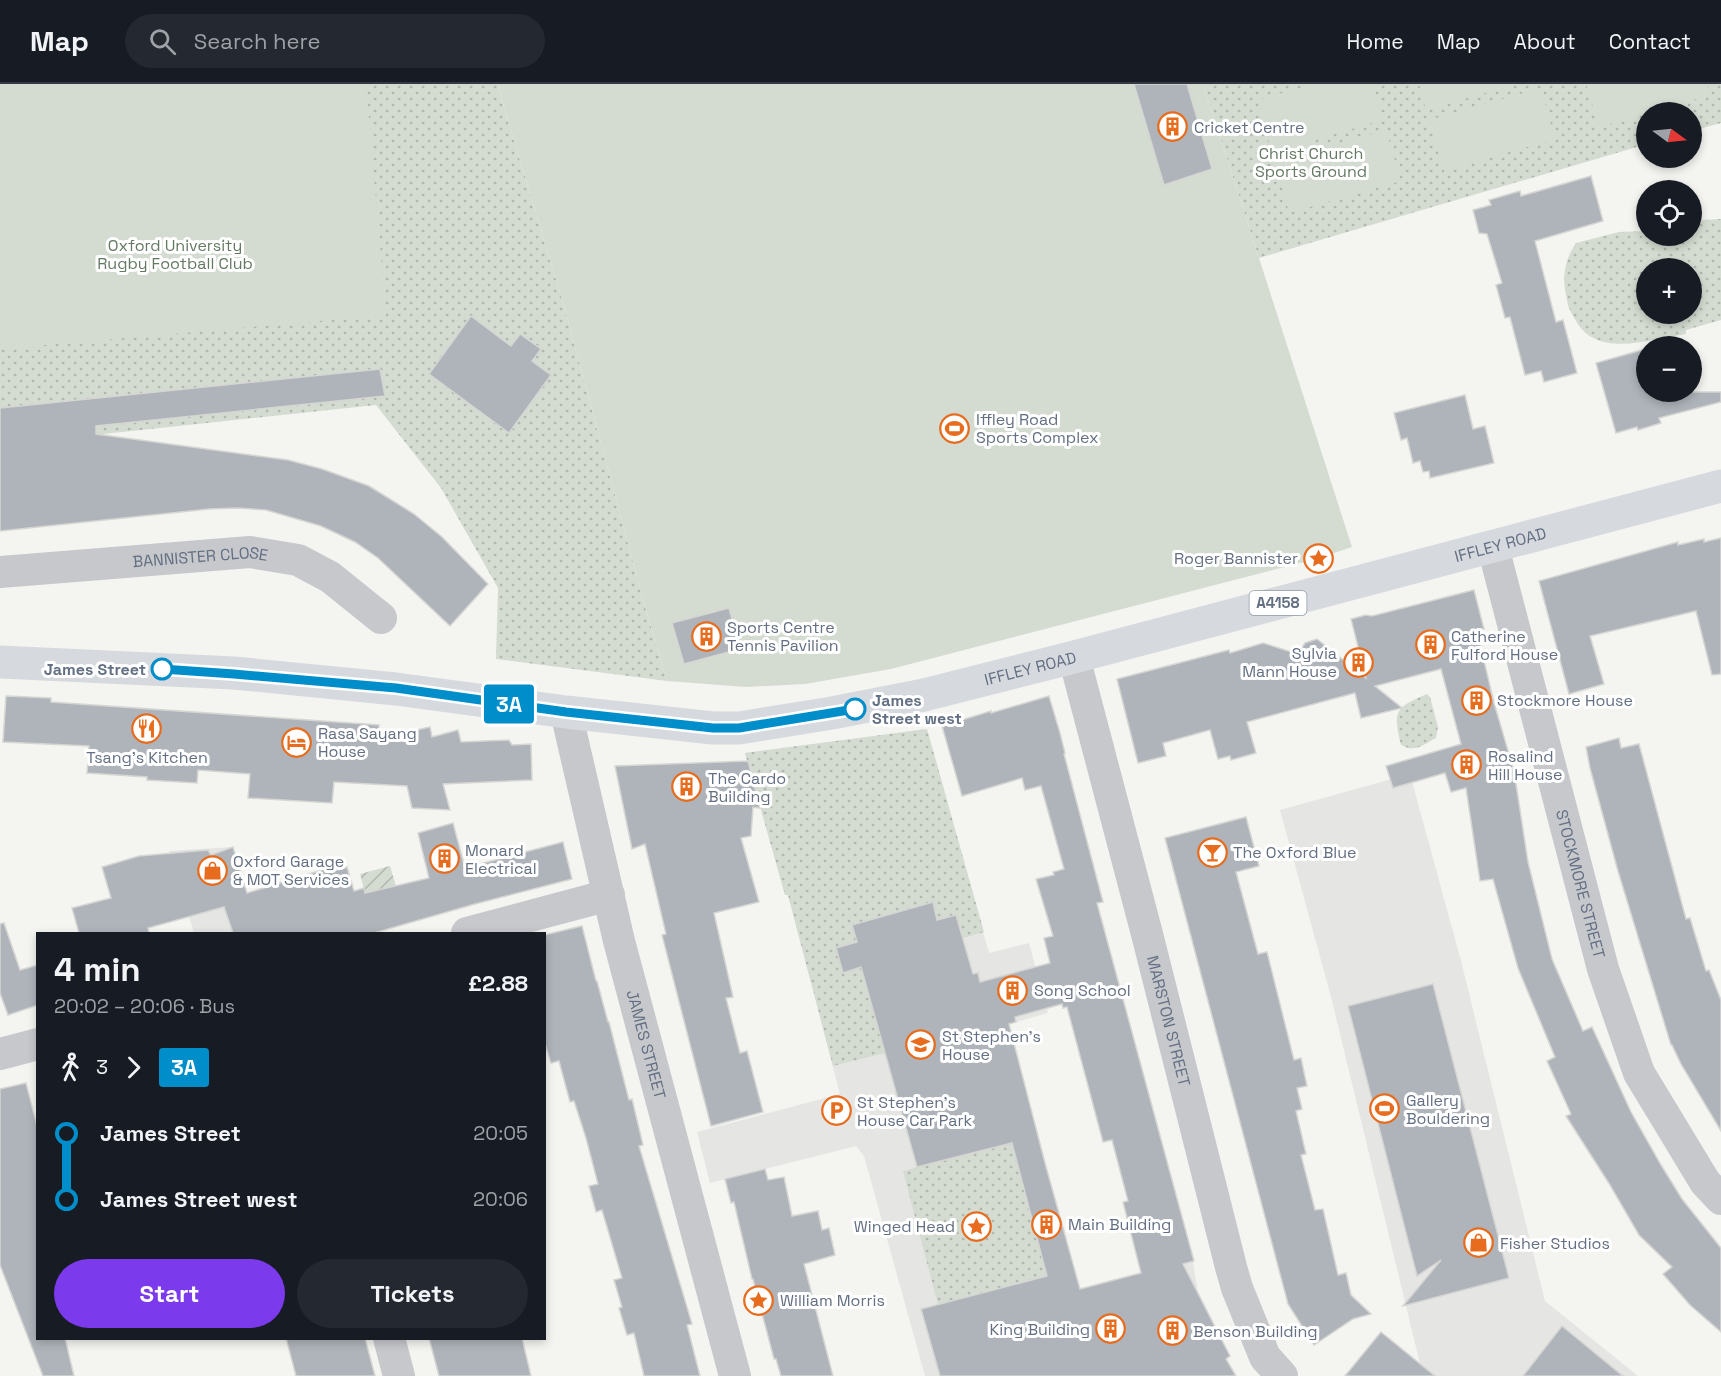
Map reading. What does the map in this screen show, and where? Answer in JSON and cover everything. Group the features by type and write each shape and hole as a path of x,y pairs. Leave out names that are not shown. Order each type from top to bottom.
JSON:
{"main road":[{"name":"IFFLEY ROAD","path":"0,662 234,674 396,688 566,712 713,728 739,728 924,695 1721,486"}],"street":[{"name":"STOCKMORE STREET","path":"1492,547 1603,969 1639,1072 1705,1182 1721,1199"},
{"name":"BANNISTER CLOSE","path":"0,572 250,552 298,560 330,577 381,618"},
{"name":"MARSTON STREET","path":"1074,657 1237,1288 1265,1357 1282,1376"},
{"name":"JAMES STREET","path":"566,712 620,940 735,1376"},
{"path":"471,932 609,895"},
{"path":"0,1054 36,1045"},
{"path":"390,1340 399,1376"}],"shaded area":[{"name":"St Stephen's House","path":"927,729 989,953 1029,943 1048,1013 1009,1024 1080,1289 1131,1275 1155,1273 1193,1262 1198,1293 1214,1325 1210,1327 1219,1336 1230,1356 1227,1359 1233,1371 1225,1376 925,1376 864,1156 856,1146 710,1183 697,1132 840,1094 788,895 785,895 745,753"},
{"path":"1410,774 1461,961 1545,1301 1638,1376 1423,1376 1331,997 1280,810"},
{"path":"233,847 260,932 194,932 169,851"}],"green space":[{"name":"Oxford University Rugby Football Club","path":"0,84 497,84 565,309 667,681 496,659 498,588 441,488 376,405 0,445"},
{"path":"0,84 366,84 386,315 0,349"},
{"name":"Iffley Road Sports Complex","path":"497,84 1203,84 1352,547 1319,558 891,669 805,684 746,687 667,681 565,309"},
{"name":"Christ Church Sports Ground","path":"1203,84 1721,84 1721,123 1702,128 1702,102 1636,102 1636,147 1259,258"},
{"path":"1314,84 1373,84 1383,120 1272,152 1257,100"},
{"path":"1419,84 1517,84 1426,110"},
{"path":"1586,84 1707,84 1710,95 1686,102 1636,102 1636,116 1599,127"},
{"path":"1541,88 1555,139 1444,171 1429,120"},
{"path":"1386,130 1401,181 1289,213 1275,162"},
{"path":"1721,219 1721,320 1686,330 1686,334 1636,336 1636,343 1626,344 1597,340 1585,333 1569,308 1564,285 1566,264 1576,243 1619,232 1636,231 1636,246 1702,246 1702,220"},
{"path":"1427,694 1430,697 1438,727 1436,738 1415,748 1401,745 1397,725 1399,712 1408,703"},
{"path":"927,729 984,932 963,938 956,915 937,920 932,902 852,925 857,942 836,948 843,972 861,967 885,1053 833,1066 788,895 785,895 745,753"},
{"path":"390,866 396,886 365,893 360,874"},
{"path":"1012,1143 1047,1276 938,1305 903,1171"}],"building":[{"name":"Cricket Centre","path":"1134,84 1187,84 1212,169 1164,185"},
{"path":"1591,176 1603,221 1535,241 1556,322 1563,320 1577,373 1544,382 1541,371 1525,375 1510,317 1505,318 1496,285 1502,283 1487,234 1479,233 1473,210 1491,205 1489,200 1520,191 1521,196"},
{"path":"471,316 511,346 520,334 541,349 532,361 551,375 509,433 429,374"},
{"path":"1636,352 1636,402 1702,402 1702,392 1721,392 1721,402 1659,418 1661,423 1638,430 1637,427 1616,433 1596,363"},
{"path":"380,369 385,396 96,426 96,434 288,460 322,469 369,486 414,514 442,537 488,584 450,626 378,558 355,542 321,526 266,510 209,509 0,531 0,408"},
{"path":"1465,395 1473,429 1485,426 1494,463 1430,478 1429,471 1423,472 1420,461 1413,463 1407,438 1401,440 1394,413"},
{"path":"1721,538 1721,674 1712,675 1696,611 1590,636 1604,684 1569,694 1539,581 1678,542 1678,545"},
{"path":"1474,590 1484,629 1477,631 1494,703 1514,771 1528,862 1552,959 1583,1031 1592,1027 1631,1112 1661,1165 1682,1199 1721,1248 1721,1332 1690,1305 1663,1274 1672,1267 1639,1235 1566,1116 1571,1114 1547,1061 1555,1057 1518,968 1493,879 1480,881 1466,788 1451,792 1445,773 1393,788 1386,766 1461,744 1441,669 1375,686 1402,708 1361,718 1355,693 1247,722 1256,753 1231,760 1230,756 1218,759 1210,730 1163,743 1166,756 1138,763 1117,679 1229,650 1230,653 1263,643 1298,654 1305,643 1317,639 1366,678 1351,619 1366,615 1372,616"},
{"name":"Sports Centre Tennis Pavilion","path":"729,608 740,649 684,664 672,623"},
{"path":"6,696 51,698 51,702 379,725 378,739 430,727 432,737 458,730 461,742 509,740 512,745 531,744 532,780 443,784 450,810 412,808 407,786 334,782 332,803 248,798 250,774 198,770 197,783 87,773 89,746 3,742"},
{"path":"1049,696 1103,902 1097,903 1194,1261 1183,1264 1230,1356 1226,1359 1236,1376 940,1376 921,1309 1047,1276 1012,1143 917,1167 861,967 843,973 836,948 857,942 852,925 933,902 937,920 956,915 973,974 978,973 980,982 1050,963 1044,938 1053,936 1036,879 1054,875 1053,872 1064,869 1041,786 1025,790 1022,778 962,796 942,726 991,711 991,713","holes":["1062,1004 1063,1008 1067,1007 1103,1142 1112,1140 1128,1201 1123,1202 1141,1273 1080,1289 1009,1024 1016,1022 1015,1017"]},
{"path":"1619,738 1621,748 1639,744 1686,919 1690,918 1706,971 1709,970 1721,1000 1721,1131 1671,1045 1618,871 1590,768 1586,747"},
{"path":"748,761 760,808 753,807 751,836 741,838 759,902 714,913 733,997 726,998 740,1053 747,1051 763,1112 711,1126 662,935 666,934 645,844 632,849 615,766"},
{"path":"1246,817 1259,866 1236,872 1258,954 1267,952 1294,1060 1301,1058 1307,1086 1297,1088 1302,1109 1296,1111 1306,1154 1301,1155 1315,1210 1323,1209 1338,1275 1346,1273 1351,1295 1371,1314 1353,1319 1314,1345 1288,1304 1165,838"},
{"path":"453,823 465,868 563,842 572,879 377,932 233,932 224,907 148,928 149,932 79,932 72,908 111,898 102,867 139,856 208,850 211,855 233,847 247,893 335,866 337,870 347,867 354,891 364,888 365,893 429,878 418,833"},
{"path":"4,923 20,970 36,966 36,1006 8,1015 0,993 0,924"},
{"path":"582,926 629,1100 632,1099 643,1145 639,1146 692,1324 687,1325 700,1376 644,1376 634,1333 627,1335 614,1280 622,1278 602,1210 596,1212 589,1186 598,1184 586,1138 574,1101 570,1102 559,1061 551,1063 546,1047 546,935"},
{"path":"1433,984 1509,1278 1403,1306 1441,1260 1417,1276 1348,1006"},
{"path":"26,1083 36,1122 36,1340 65,1340 74,1376 43,1376 0,1265 0,1089"},
{"path":"765,1169 768,1180 784,1177 792,1216 818,1211 822,1230 829,1228 835,1255 804,1264 833,1376 781,1376 776,1359 774,1359 734,1202 731,1203 725,1179"},
{"path":"1562,1326 1623,1376 1523,1376"},
{"path":"1381,1332 1435,1376 1345,1376"},
{"path":"287,1340 366,1340 375,1376 296,1376"},
{"path":"430,1340 522,1340 531,1376 439,1376"}],"bus line":[{"name":"3A","path":"162,669 396,688 566,712 713,728 739,728 855,709"}],"place":[{"name":"Cricket Centre","path":"1173,127"},
{"name":"Iffley Road Sports Complex","path":"955,428"},
{"name":"Roger Bannister","path":"1319,558"},
{"name":"Sports Centre Tennis Pavilion","path":"706,636"},
{"name":"Catherine Fulford House","path":"1430,645"},
{"name":"Sylvia Mann House","path":"1358,662"},
{"name":"James Street","path":"162,669"},
{"name":"Stockmore House","path":"1476,700"},
{"name":"James Street west","path":"855,709"},
{"name":"Tsang's Kitchen","path":"147,729"},
{"name":"Rasa Sayang House","path":"297,742"},
{"name":"Rosalind Hill House","path":"1467,765"},
{"name":"The Cardo Building","path":"687,787"},
{"name":"The Oxford Blue","path":"1212,852"},
{"name":"Monard Electrical","path":"444,859"},
{"name":"Oxford Garage & MOT Services","path":"212,870"},
{"name":"Song School","path":"1013,990"},
{"name":"St Stephen's House","path":"921,1045"},
{"name":"Gallery Bouldering","path":"1385,1109"},
{"name":"St Stephen's House Car Park","path":"836,1111"},
{"name":"Main Building","path":"1047,1224"},
{"name":"Winged Head","path":"976,1226"},
{"name":"Fisher Studios","path":"1479,1243"},
{"name":"William Morris","path":"759,1300"},
{"name":"King Building","path":"1111,1329"},
{"name":"Benson Building","path":"1172,1331"}]}
